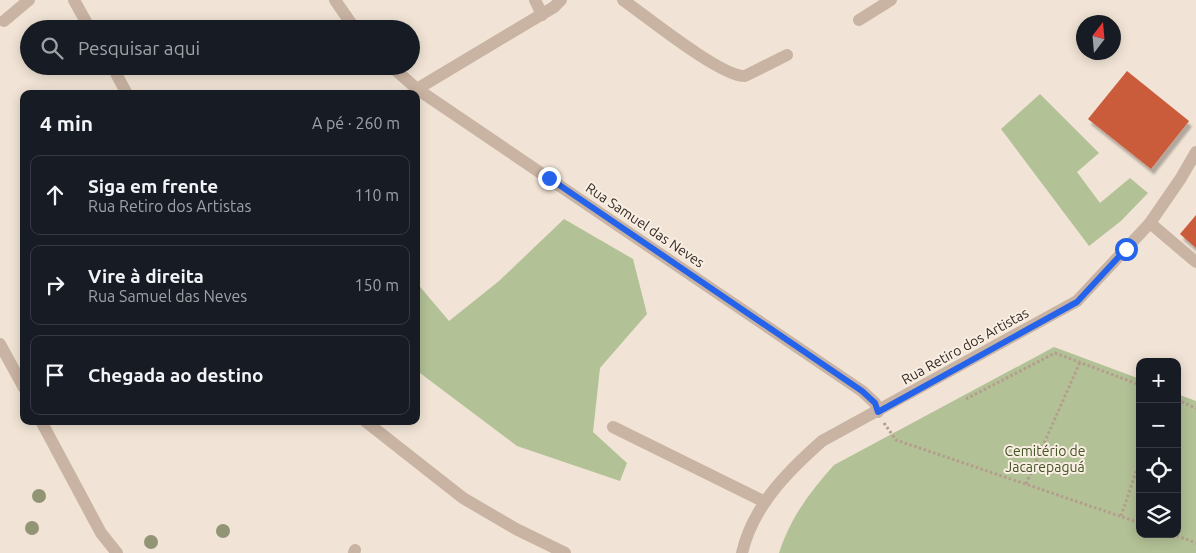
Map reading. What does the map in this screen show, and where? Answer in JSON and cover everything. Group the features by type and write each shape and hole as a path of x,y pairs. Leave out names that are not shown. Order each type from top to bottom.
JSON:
{"street":[{"path":"4,20 29,0"},
{"path":"74,0 85,20"},
{"path":"335,0 349,20"},
{"path":"535,0 542,15"},
{"path":"417,89 542,15 561,0"},
{"path":"623,0 711,62 737,76 745,76 787,55"},
{"path":"859,20 891,0"},
{"path":"117,75 125,90"},
{"name":"Rua Samuel das Neves","path":"401,75 417,89"},
{"name":"Rua Samuel das Neves","path":"420,91 862,391 875,403 878,412"},
{"name":"Rua Retiro dos Artistas","path":"742,553 747,532 765,502 789,470 822,441 1077,302 1150,223 1181,178 1196,152"},
{"path":"1150,223 1196,262"},
{"path":"0,344 20,381"},
{"path":"44,425 101,533 117,553"},
{"path":"370,425 463,498 516,529 566,553"},
{"path":"613,427 765,502"}],"path":[{"path":"966,399 1051,353 1136,383"},
{"path":"1026,484 1080,362"},
{"path":"1181,402 1196,408"},
{"path":"878,412 886,428 896,440 1136,522"},
{"path":"1120,516 1136,471"},
{"path":"1181,537 1196,543"}],"green space":[{"path":"1040,94 1099,153 1077,172 1100,203 1130,178 1148,193 1121,221 1089,246 1001,129"},
{"path":"564,219 633,259 647,314 600,368 593,432 627,463 620,481 517,446 420,373 420,287 449,321 499,281"},
{"name":"Cemitério de Jacarepaguá","path":"1054,347 1136,378 1136,538 1181,538 1181,395 1196,401 1196,553 779,553 795,517 834,465"}],"building":[{"path":"1127,71 1189,121 1151,169 1088,119"},
{"path":"1196,215 1196,248 1180,234"}],"route":[{"path":"549,178 862,391 875,403 878,412 1077,302 1126,249"}]}
